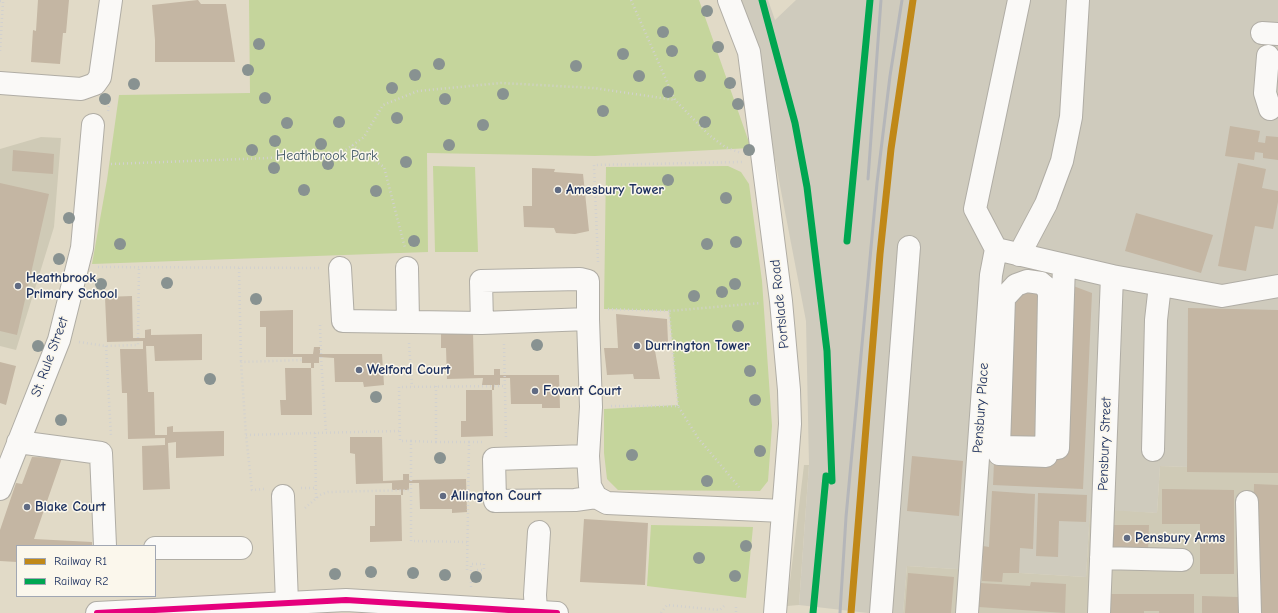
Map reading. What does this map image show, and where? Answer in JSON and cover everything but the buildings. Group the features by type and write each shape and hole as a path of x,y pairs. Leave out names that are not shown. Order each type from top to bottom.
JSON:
{"street":[{"path":"0,83 81,89 95,84 100,76 111,0"},
{"name":"Portslade Road","path":"729,0 748,52 781,301 790,424 775,613"},
{"path":"1018,0 975,209 996,249 1112,276 1222,296 1278,286"},
{"path":"1019,255 1046,204 1062,161 1071,117 1078,0"},
{"path":"1267,109 1265,93 1268,56"},
{"name":"St. Rule Street","path":"0,489 59,340 82,248 93,124"},
{"path":"881,613 909,247"},
{"name":"Pensbury Place","path":"967,613 991,275 996,249"},
{"path":"406,261 408,321"},
{"path":"999,454 1046,456 1046,449 1046,441 1046,426 1049,295 1048,289 1041,283 1027,281 1016,284 1004,298 998,447 1043,447 1050,448 1058,448 1064,265"},
{"path":"340,268 343,321 482,323 596,314"},
{"name":"Pensbury Street","path":"1099,613 1112,276"},
{"path":"482,323 481,281 580,279 588,281 596,314 592,407 588,456 590,486 596,497 607,503 783,511"},
{"path":"1153,450 1156,320 1160,285"},
{"path":"18,442 101,453 105,545"},
{"path":"588,456 494,459 495,501 575,500 596,497"},
{"path":"281,491 287,603"},
{"path":"1247,502 1250,613"},
{"path":"539,532 535,594 546,612"},
{"path":"156,548 241,548"},
{"path":"1101,558 1182,560"},
{"path":"97,613 346,600 512,612 546,612"}],"path":[{"path":"631,0 675,100 709,135 725,147 763,162"},
{"path":"0,1 3,2 0,52"},
{"path":"106,165 268,158 343,152 364,137 383,105 418,91 501,83 594,88 675,100"},
{"path":"352,145 384,167 406,261"},
{"path":"594,165 763,162"},
{"path":"77,266 340,268"},
{"path":"59,340 106,346 138,345 139,267"},
{"path":"239,268 246,435 252,490 281,491 316,488"},
{"path":"596,314 669,311 781,301"},
{"path":"669,311 678,406 698,438 734,480 743,493"},
{"path":"408,321 412,387"},
{"path":"101,453 113,454 106,346"},
{"path":"321,359 326,432"},
{"path":"242,362 302,360"},
{"path":"436,386 436,442"},
{"path":"469,442 400,441 399,387 505,386"},
{"path":"610,406 678,406"},
{"path":"246,435 400,431"},
{"path":"315,433 316,498"},
{"path":"410,441 410,541 468,542"},
{"path":"302,511 316,498 328,492 411,490"},
{"path":"472,564 484,564 484,570 476,570"},
{"path":"661,613 667,605 720,610 724,606"},
{"path":"736,608 736,613"}],"shaded area":[{"path":"735,0 768,0 775,20 796,0 1278,0 1278,470 1160,466 1157,513 1090,509 1086,577 907,566 903,613 868,613 799,605 809,465 806,321 756,61"},
{"name":"Heathbrook Primary School","path":"41,137 61,138 54,227 16,350 0,346 0,149"},
{"path":"804,465 809,465 799,605 787,606"},
{"path":"1160,466 1278,470 1278,613 903,613 907,566 1086,577 1090,508 1157,513"}],"green space":[{"name":"Heathbrook Park","path":"249,0 699,0 751,148 595,156 427,153 428,252 92,264 107,180 119,95 250,93"},
{"path":"433,166 475,167 478,252 435,252"},
{"path":"728,166 741,172 749,184 762,281 772,426 768,481 760,491 618,490 607,479 604,453 604,409 678,405 669,311 604,309 606,167"},
{"path":"651,525 753,527 746,598 647,586"}],"railway":[{"path":"853,166 870,0"},
{"path":"868,179 881,0"},
{"path":"840,613 846,517 877,183 890,76 902,0"}],"rail line":[{"name":"R2","path":"762,0 795,123 807,187 827,351 832,481"},
{"name":"R2","path":"847,241 870,0"},
{"name":"R1","path":"851,613 880,254 891,149 913,0"},
{"name":"R2","path":"813,613 826,476"}],"transit line":[{"path":"97,613 346,600 557,613"}],"place":[{"name":"Amesbury Tower","path":"558,190"},
{"name":"Heathbrook Primary School","path":"18,286"},
{"name":"Durrington Tower","path":"637,346"},
{"name":"Welford Court","path":"359,370"},
{"name":"Fovant Court","path":"535,391"},
{"name":"Allington Court","path":"443,496"},
{"name":"Blake Court","path":"27,507"},
{"name":"Pensbury Arms","path":"1127,538"}]}
